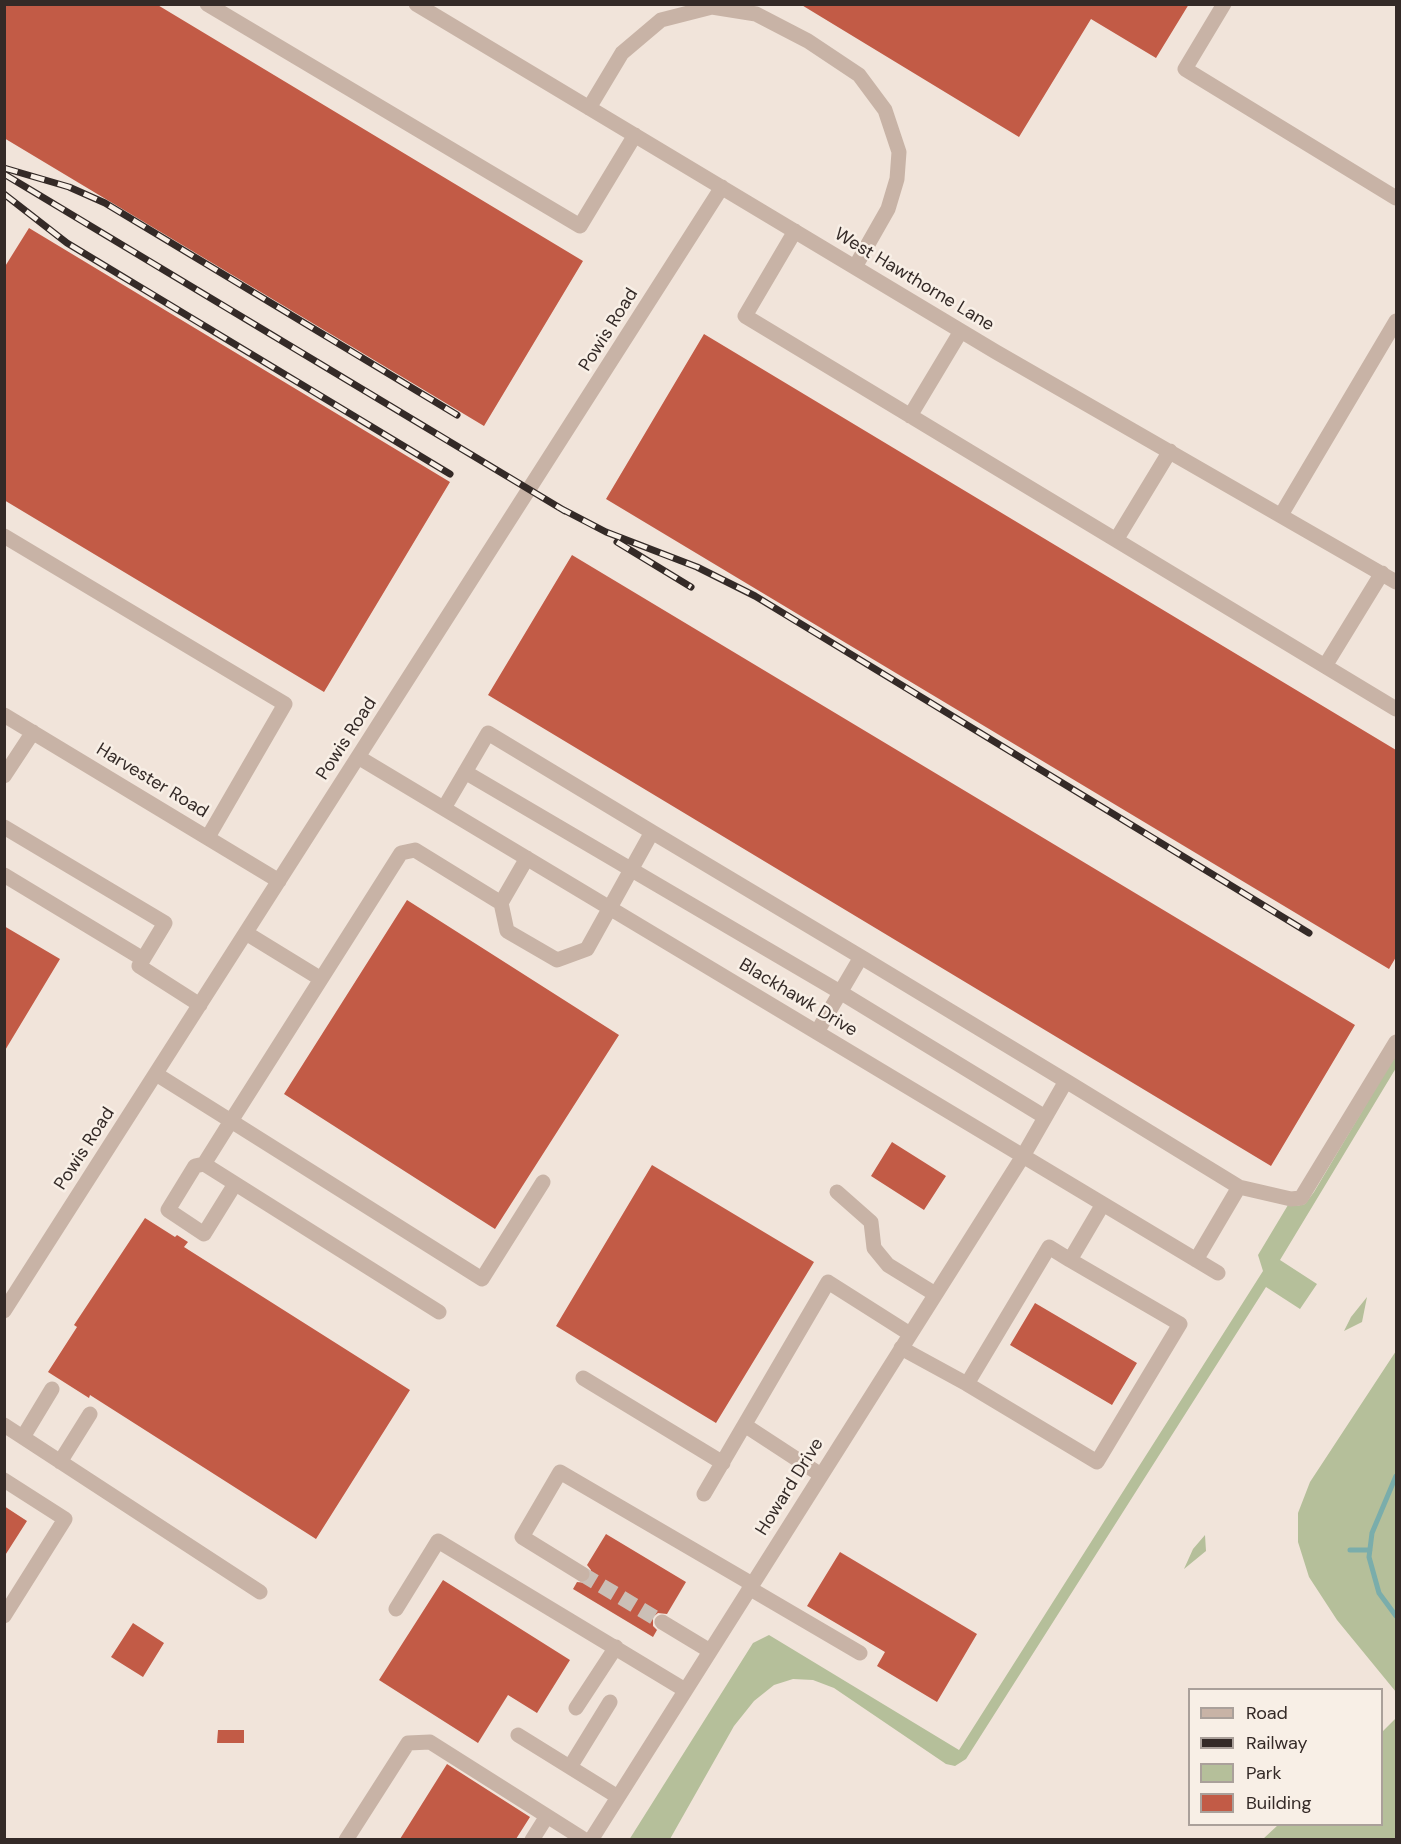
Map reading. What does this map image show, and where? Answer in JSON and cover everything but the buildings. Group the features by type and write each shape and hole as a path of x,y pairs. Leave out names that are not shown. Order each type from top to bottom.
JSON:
{"street":[{"path":"207,4 580,226 635,135"},
{"name":"West Hawthorne Lane","path":"416,4 961,331 1396,582"},
{"path":"1224,4 1185,69 1396,198"},
{"path":"589,108 622,53 662,20 712,7 756,14 808,41 859,75 885,110 899,152 897,179 888,209 855,267"},
{"name":"Powis Road","path":"4,1311 722,187"},
{"path":"795,231 745,316 1396,709"},
{"path":"1281,515 1396,321"},
{"path":"910,416 961,331"},
{"path":"1116,540 1170,451"},
{"path":"4,536 285,704 208,837"},
{"path":"1325,666 1382,573"},
{"name":"Harvester Road","path":"4,715 279,881"},
{"path":"4,776 33,732"},
{"path":"444,808 488,733 1239,1187 1291,1199 1301,1198 1396,1042"},
{"name":"Blackhawk Drive","path":"358,757 1218,1273"},
{"path":"465,772 840,992 1045,1117"},
{"path":"4,827 165,923 139,966 200,1005"},
{"path":"527,858 501,903 507,931 557,960 587,949 652,832"},
{"path":"235,1184 204,1234 168,1210 195,1166 204,1164 396,859 408,850 415,850 501,903"},
{"path":"4,875 143,959"},
{"path":"246,933 321,979"},
{"path":"817,1032 861,957"},
{"path":"156,1074 483,1279 543,1182"},
{"name":"Howard Drive","path":"591,1839 1023,1156 1066,1081"},
{"path":"204,1164 440,1312"},
{"path":"1196,1260 1239,1187"},
{"path":"837,1192 871,1222 874,1248 888,1265 935,1294"},
{"path":"1070,1260 1103,1204"},
{"path":"901,1348 968,1384 1097,1462 1180,1324 1049,1247 968,1384"},
{"path":"704,1494 746,1426 828,1282 910,1334"},
{"path":"583,1378 723,1463"},
{"path":"22,1437 52,1389"},
{"path":"60,1462 90,1414"},
{"path":"4,1425 260,1592"},
{"path":"746,1426 821,1475"},
{"path":"582,1574 522,1537 560,1472 860,1653"},
{"path":"4,1480 65,1519 4,1616"},
{"path":"396,1609 438,1541 685,1690"},
{"path":"662,1622 710,1651"},
{"path":"576,1708 616,1647"},
{"path":"570,1767 610,1702"},
{"path":"518,1735 618,1797"},
{"path":"346,1839 408,1743 430,1742 585,1839"},
{"path":"532,1839 547,1816"}],"green space":[{"path":"1396,1054 1396,1068 1280,1260 1317,1284 1300,1309 1266,1287 966,1759 955,1766 946,1764 834,1688 813,1680 793,1679 774,1685 754,1701 734,1726 670,1839 629,1840 753,1643 769,1635 959,1750 1263,1271 1258,1255 1288,1205 1305,1204 1314,1192"},
{"path":"1367,1297 1362,1322 1344,1331 1351,1317"},
{"path":"1396,1351 1396,1692 1337,1620 1309,1577 1298,1542 1298,1513 1310,1482"},
{"path":"1205,1535 1206,1551 1184,1569 1193,1549"},
{"path":"1396,1718 1396,1839 1263,1839 1277,1826 1383,1826 1383,1731"}],"waterway":[{"path":"1396,1476 1372,1533 1369,1557 1379,1593 1396,1616"},
{"path":"1350,1550 1370,1550"}],"tunnel":[{"path":"582,1574 662,1622"}],"railway":[{"path":"4,168 69,187 105,203 457,415"},
{"path":"4,174 565,511"},
{"path":"4,194 67,243 450,474"},
{"path":"558,507 606,532 697,567 755,596 1309,933"},
{"path":"617,542 691,587"}]}
